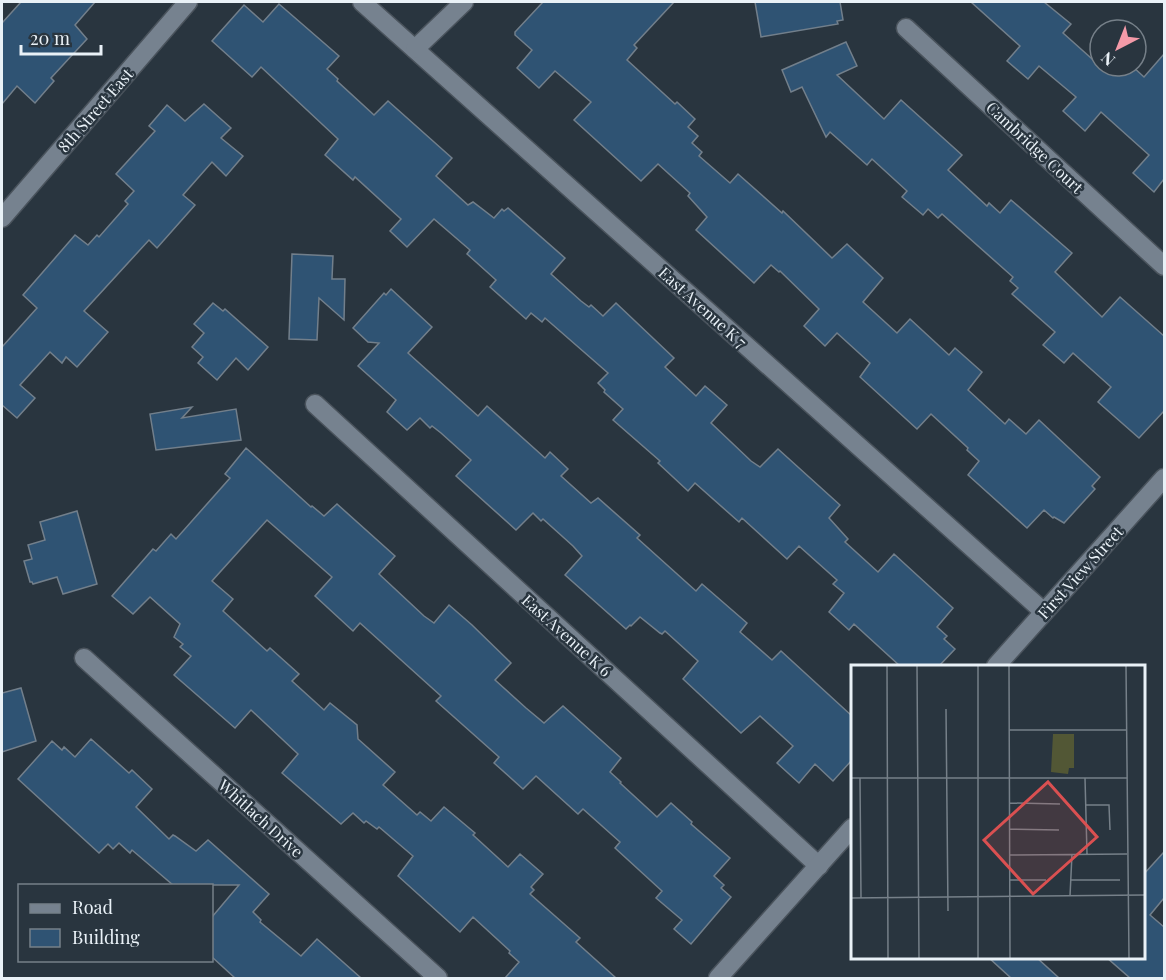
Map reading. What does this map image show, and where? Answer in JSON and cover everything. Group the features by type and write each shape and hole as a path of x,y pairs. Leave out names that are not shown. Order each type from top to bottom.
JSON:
{"street":[{"name":"8th Street East","path":"2,218 188,2"},
{"name":"East Avenue K 7","path":"362,2 1044,612"},
{"path":"415,49 464,2"},
{"name":"Cambridge Court","path":"906,28 1164,266"},
{"name":"East Avenue K 6","path":"315,404 819,866"},
{"name":"First View Street","path":"997,665 1164,478"},
{"name":"Whitlach Drive","path":"84,658 438,978"},
{"path":"718,978 851,829"}],"building":[{"path":"21,2 95,2 75,25 87,39 51,78 54,81 35,103 17,86 2,104 2,23"},
{"path":"543,2 674,2 634,45 637,48 627,60 695,119 688,127 698,136 692,143 702,152 699,156 730,183 738,174 782,213 783,211 832,258 847,244 883,278 863,302 897,333 910,319 949,355 955,348 982,372 968,390 1005,424 1009,419 1026,434 1039,420 1100,477 1092,486 1095,489 1064,523 1053,518 1044,510 1027,528 968,475 979,461 931,414 917,429 860,377 870,363 837,333 825,346 804,326 819,309 780,271 771,265 754,283 696,230 707,217 688,196 690,193 658,164 641,181 574,120 591,102 555,71 539,88 517,68 532,50 515,35 515,32"},
{"path":"755,2 840,2 843,20 837,21 838,24 761,37"},
{"path":"971,2 1044,2 1071,24 1063,33 1088,55 1088,78 1148,78 1148,72 1164,54 1164,179 1154,192 1133,173 1149,155 1101,112 1085,131 1063,111 1076,97 1039,66 1028,79 1007,61 1020,46"},
{"path":"279,4 339,56 327,69 374,115 388,101 452,158 436,176 468,205 473,202 494,218 502,209 504,211 508,208 565,258 551,274 581,301 589,307 591,305 603,316 616,303 674,358 665,367 696,396 705,386 727,405 711,423 751,461 760,467 778,449 840,505 829,518 848,539 845,542 878,572 894,554 953,608 937,627 947,636 944,639 955,649 940,665 899,665 854,624 849,630 829,612 844,593 833,584 837,580 799,546 787,559 742,518 739,522 695,483 688,491 658,463 660,461 613,420 623,409 604,392 605,390 598,383 608,373 545,318 542,322 531,313 526,319 490,287 496,280 467,254 470,250 434,219 407,247 390,231 401,219 355,177 353,180 325,155 338,139 261,67 252,77 212,41 244,5 263,22"},
{"path":"846,42 857,66 837,75 884,119 901,100 962,155 948,170 987,206 989,203 1000,213 1011,200 1072,253 1055,272 1102,317 1120,297 1164,336 1164,411 1139,438 1098,402 1111,387 1073,353 1064,363 1043,345 1055,332 1012,294 1018,288 1010,281 1013,277 942,214 938,218 928,209 923,215 902,197 907,191 872,159 867,165 830,132 826,137 802,87 791,92 782,70"},
{"path":"204,104 231,128 221,138 243,156 226,176 212,162 183,195 195,205 157,248 149,240 84,311 108,332 77,367 66,357 62,363 50,352 20,385 35,398 17,418 2,405 2,347 37,308 23,295 75,235 88,245 97,235 99,237 128,204 125,201 134,191 116,174 155,131 149,126 167,105 185,121"},
{"path":"292,254 333,256 332,279 345,279 344,320 319,298 317,340 289,339"},
{"path":"391,289 432,327 408,353 478,416 487,406 545,458 550,452 568,469 561,476 591,503 598,498 640,535 637,538 696,591 702,584 747,623 740,632 772,660 781,651 851,715 851,761 833,781 815,764 799,783 777,763 793,746 760,716 741,733 683,679 698,661 665,631 660,633 640,617 626,629 565,575 582,556 573,546 533,513 516,530 456,476 471,460 420,418 407,430 387,412 396,400 358,366 379,343 368,342 353,328 384,293 386,295"},
{"path":"213,303 223,311 225,309 268,347 248,370 236,358 217,380 198,363 203,357 192,347 204,333 194,324"},
{"path":"192,407 182,418 236,409 241,440 156,450 150,414"},
{"path":"246,448 311,507 324,516 337,504 395,556 379,574 424,616 434,623 449,605 472,625 511,663 495,680 526,708 544,723 563,706 621,758 610,772 657,817 671,803 730,858 714,876 724,885 721,888 731,897 691,944 674,929 682,920 656,898 662,891 615,848 620,842 583,809 578,814 536,776 523,789 494,763 499,757 436,701 441,696 360,623 353,631 315,596 332,577 267,520 212,581 233,599 223,611 267,651 270,648 299,674 292,681 324,710 330,703 357,725 358,739 395,772 383,785 417,815 420,812 431,821 444,807 475,833 473,835 508,867 520,854 543,874 531,887 534,890 530,894 580,938 576,942 616,978 505,978 519,962 509,953 510,951 473,917 460,932 398,876 413,856 379,827 377,829 366,821 364,823 353,813 341,824 282,773 298,754 251,710 235,728 174,675 191,656 180,647 183,644 174,637 180,624 150,597 133,614 112,596 153,549 156,551 171,534 176,539 230,478 225,474"},
{"path":"77,511 97,584 63,594 57,577 33,584 30,582 24,561 32,559 28,545 45,540 40,522"},
{"path":"21,688 36,741 2,752 2,693"},
{"path":"91,739 129,773 132,770 152,789 136,807 169,839 173,835 196,851 208,840 269,894 253,912 261,920 260,922 301,956 317,939 361,978 235,978 213,958 213,916 239,885 172,884 132,850 130,853 119,843 113,849 108,844 99,853 18,779 52,741 62,750 64,747 75,757"},
{"path":"1164,852 1164,898 1150,915 1164,927 1164,978 1130,978 1108,959 1145,959 1145,873"},
{"path":"990,959 1038,959 1059,978 1011,978"}]}
